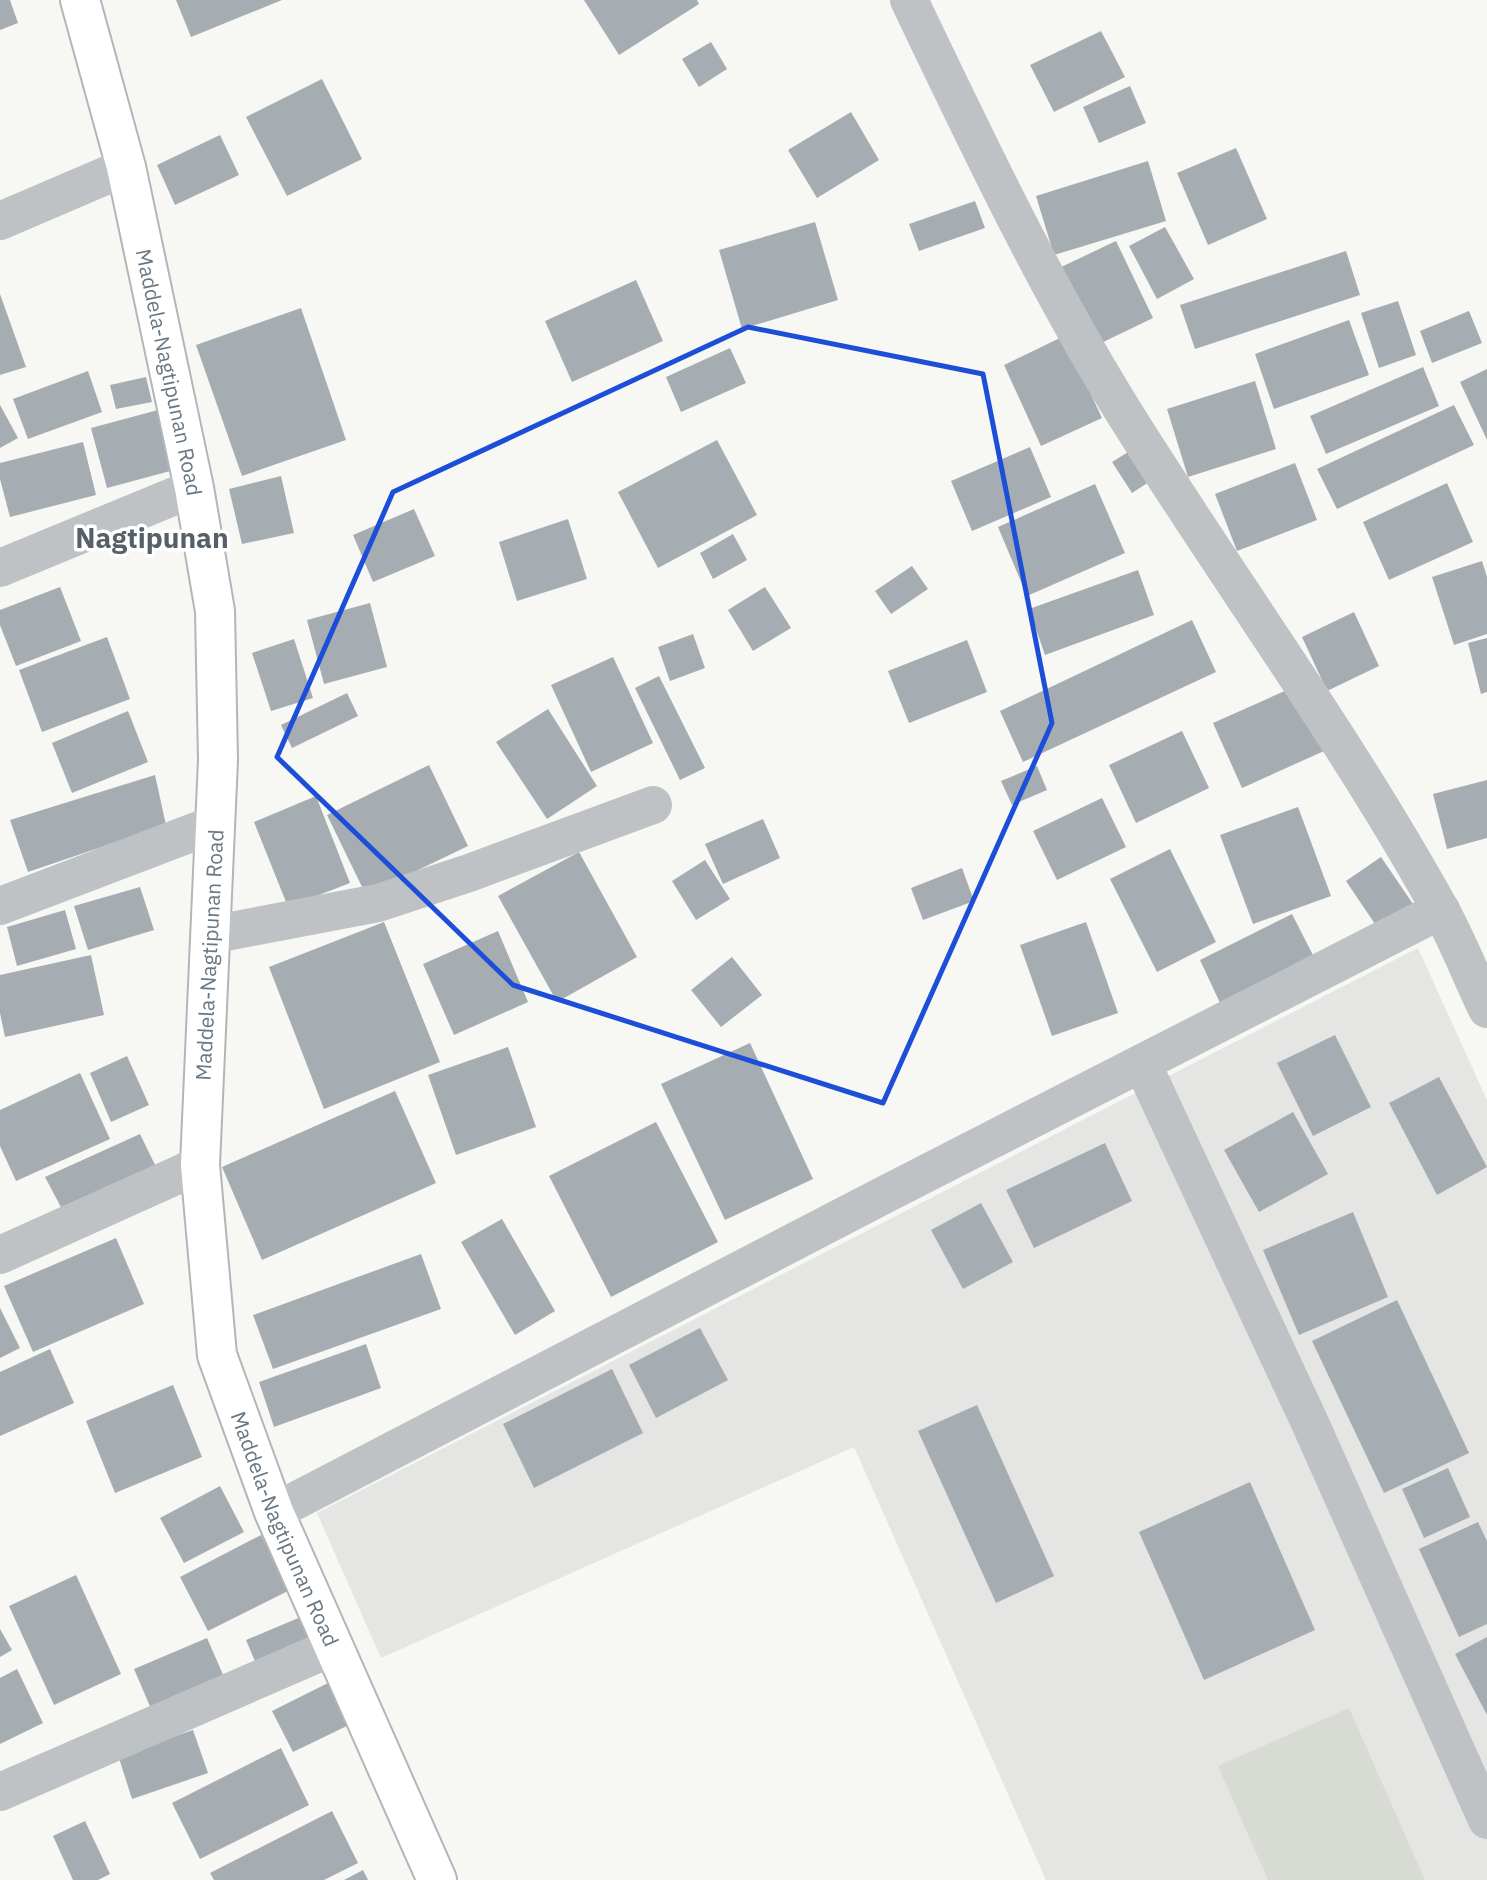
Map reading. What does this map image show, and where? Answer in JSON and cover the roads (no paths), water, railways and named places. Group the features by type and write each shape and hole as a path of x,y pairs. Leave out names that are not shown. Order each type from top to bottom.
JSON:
{"main road":[{"name":"Maddela-Nagtipunan Road","path":"80,0 126,167 194,488 215,611 218,760 200,1166 216,1355 274,1512 437,1880"}],"street":[{"path":"909,0 995,178 1064,310 1133,428 1352,761 1441,910 1487,1009"},
{"path":"0,221 126,167"},
{"path":"0,568 194,488"},
{"path":"210,935 378,903 469,873 653,805"},
{"path":"0,906 215,824"},
{"path":"274,1512 1441,910"},
{"path":"1142,1063 1310,1423 1487,1821"},
{"path":"0,1255 200,1166"},
{"path":"0,1792 334,1647"}],"district":[{"name":"Nagtipunan","path":"152,537"}]}
